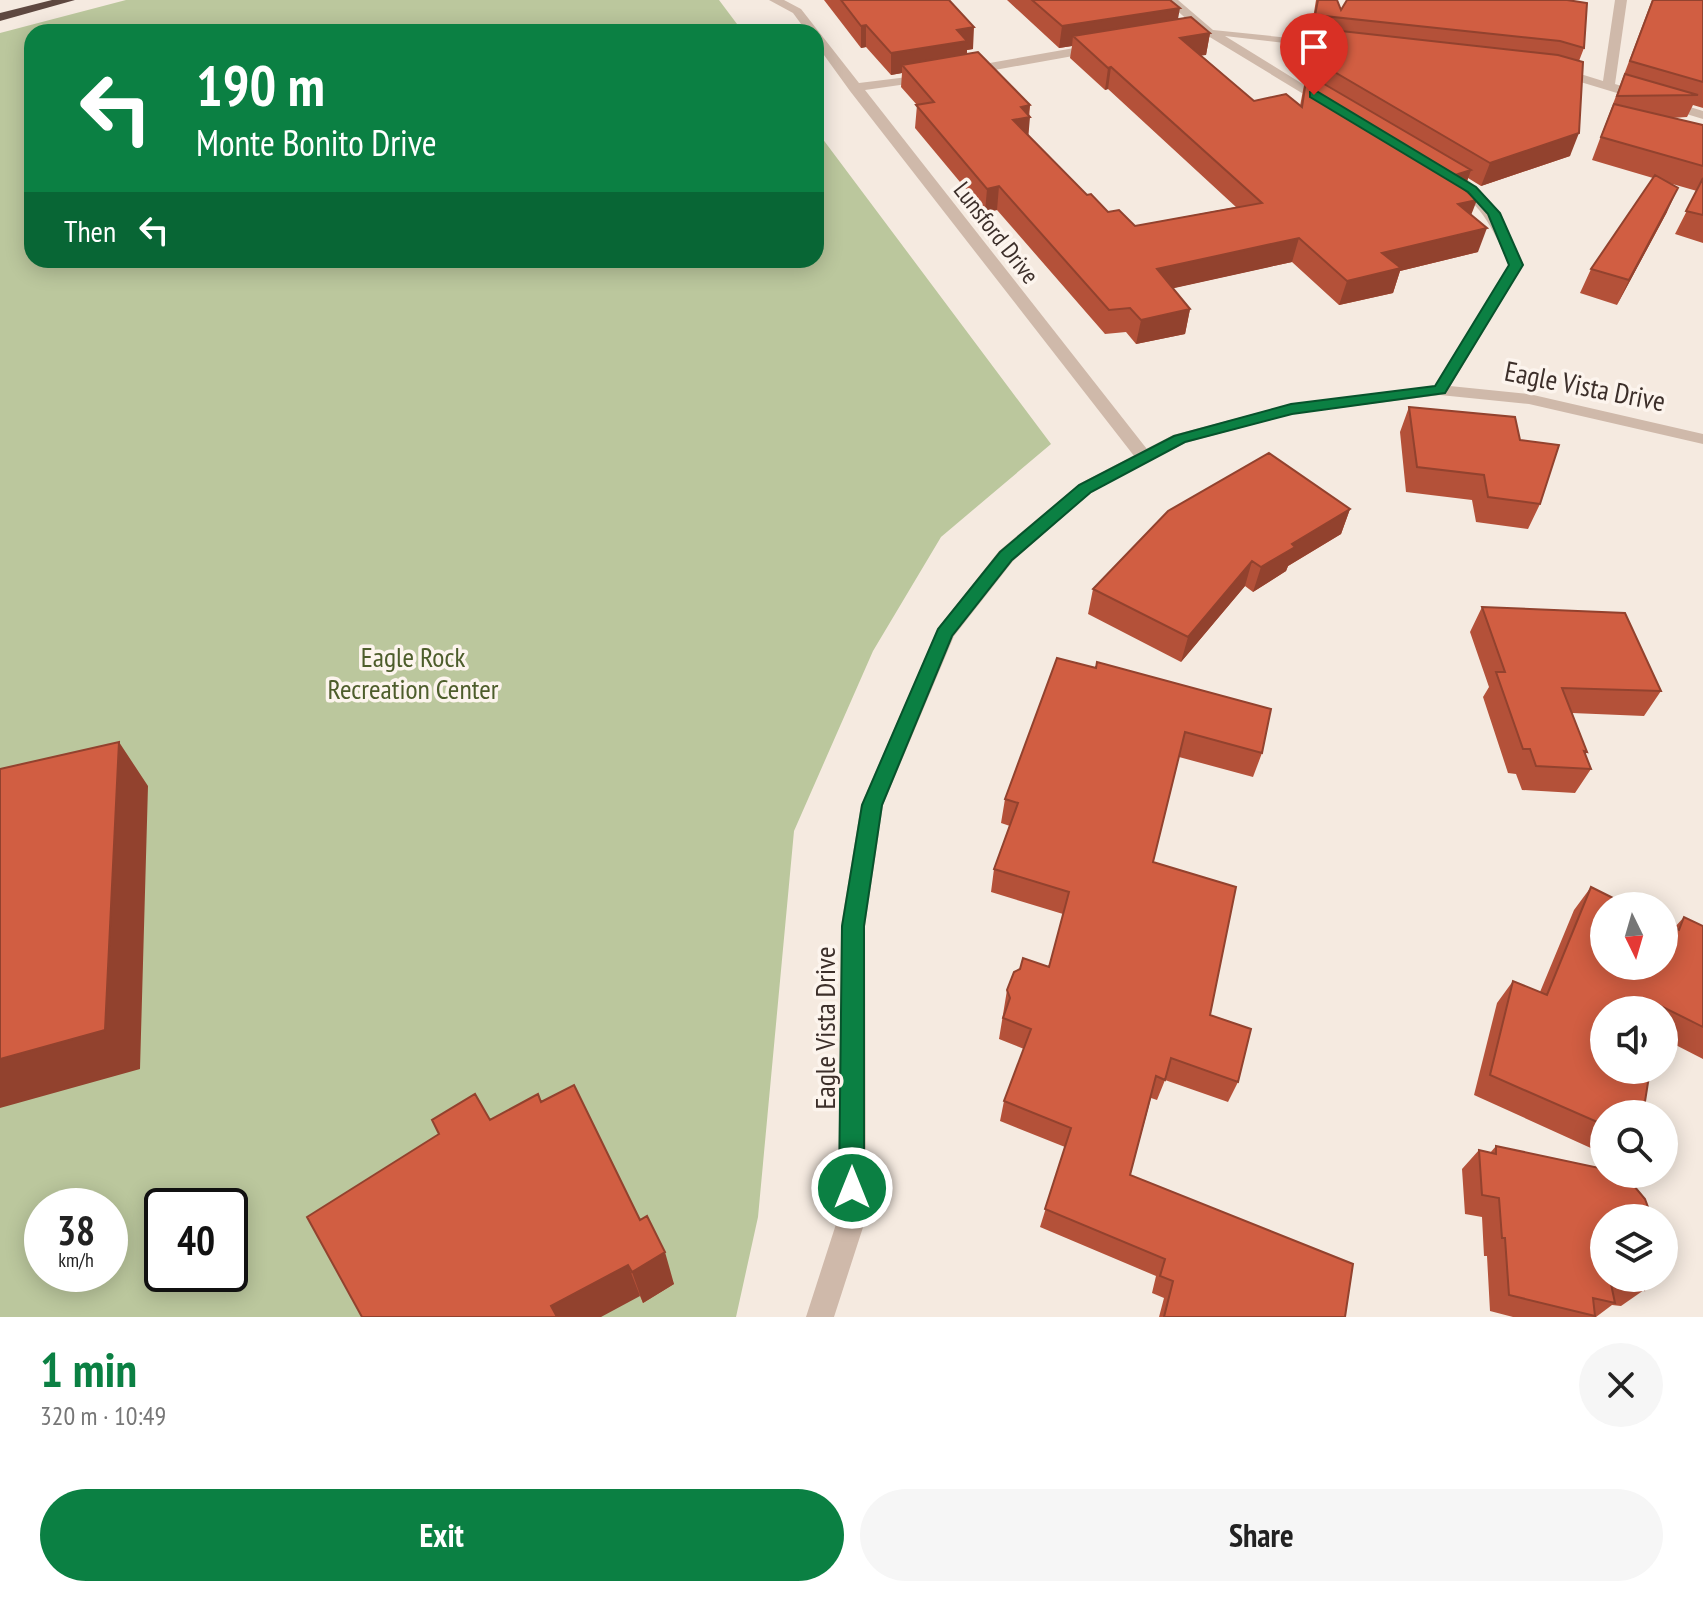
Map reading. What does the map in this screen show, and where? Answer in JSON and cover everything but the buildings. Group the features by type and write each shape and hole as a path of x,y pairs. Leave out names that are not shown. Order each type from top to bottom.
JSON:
{"highway":[{"path":"0,17 68,0"}],"street":[{"name":"Lunsford Drive","path":"775,0 797,11 807,24"},
{"path":"1171,0 1209,32 1340,111"},
{"path":"1609,85 1621,0"},
{"path":"1169,36 1209,32 1353,47"},
{"name":"Lunsford Drive","path":"824,46 1144,457"},
{"path":"854,88 1106,47"},
{"path":"1551,70 1703,115"},
{"path":"1432,166 1472,189 1494,213 1516,265 1440,390"},
{"name":"Eagle Vista Drive","path":"820,1317 852,1218 853,926 872,805 945,633 1006,556 1085,488 1144,457 1179,439 1291,409 1440,390 1529,399 1703,439"}],"green space":[{"name":"Eagle Rock Recreation Center","path":"126,0 719,0 737,24 34,24"},
{"name":"Eagle Rock Recreation Center","path":"24,27 24,268 824,268 824,141 1051,444 941,537 873,651 794,831 758,1217 736,1317 0,1317 0,33"}],"route":[{"path":"852,1188 853,926 872,805 945,633 1006,556 1085,488 1179,439 1291,409 1440,390 1516,265 1494,213 1472,189 1314,95"}]}
